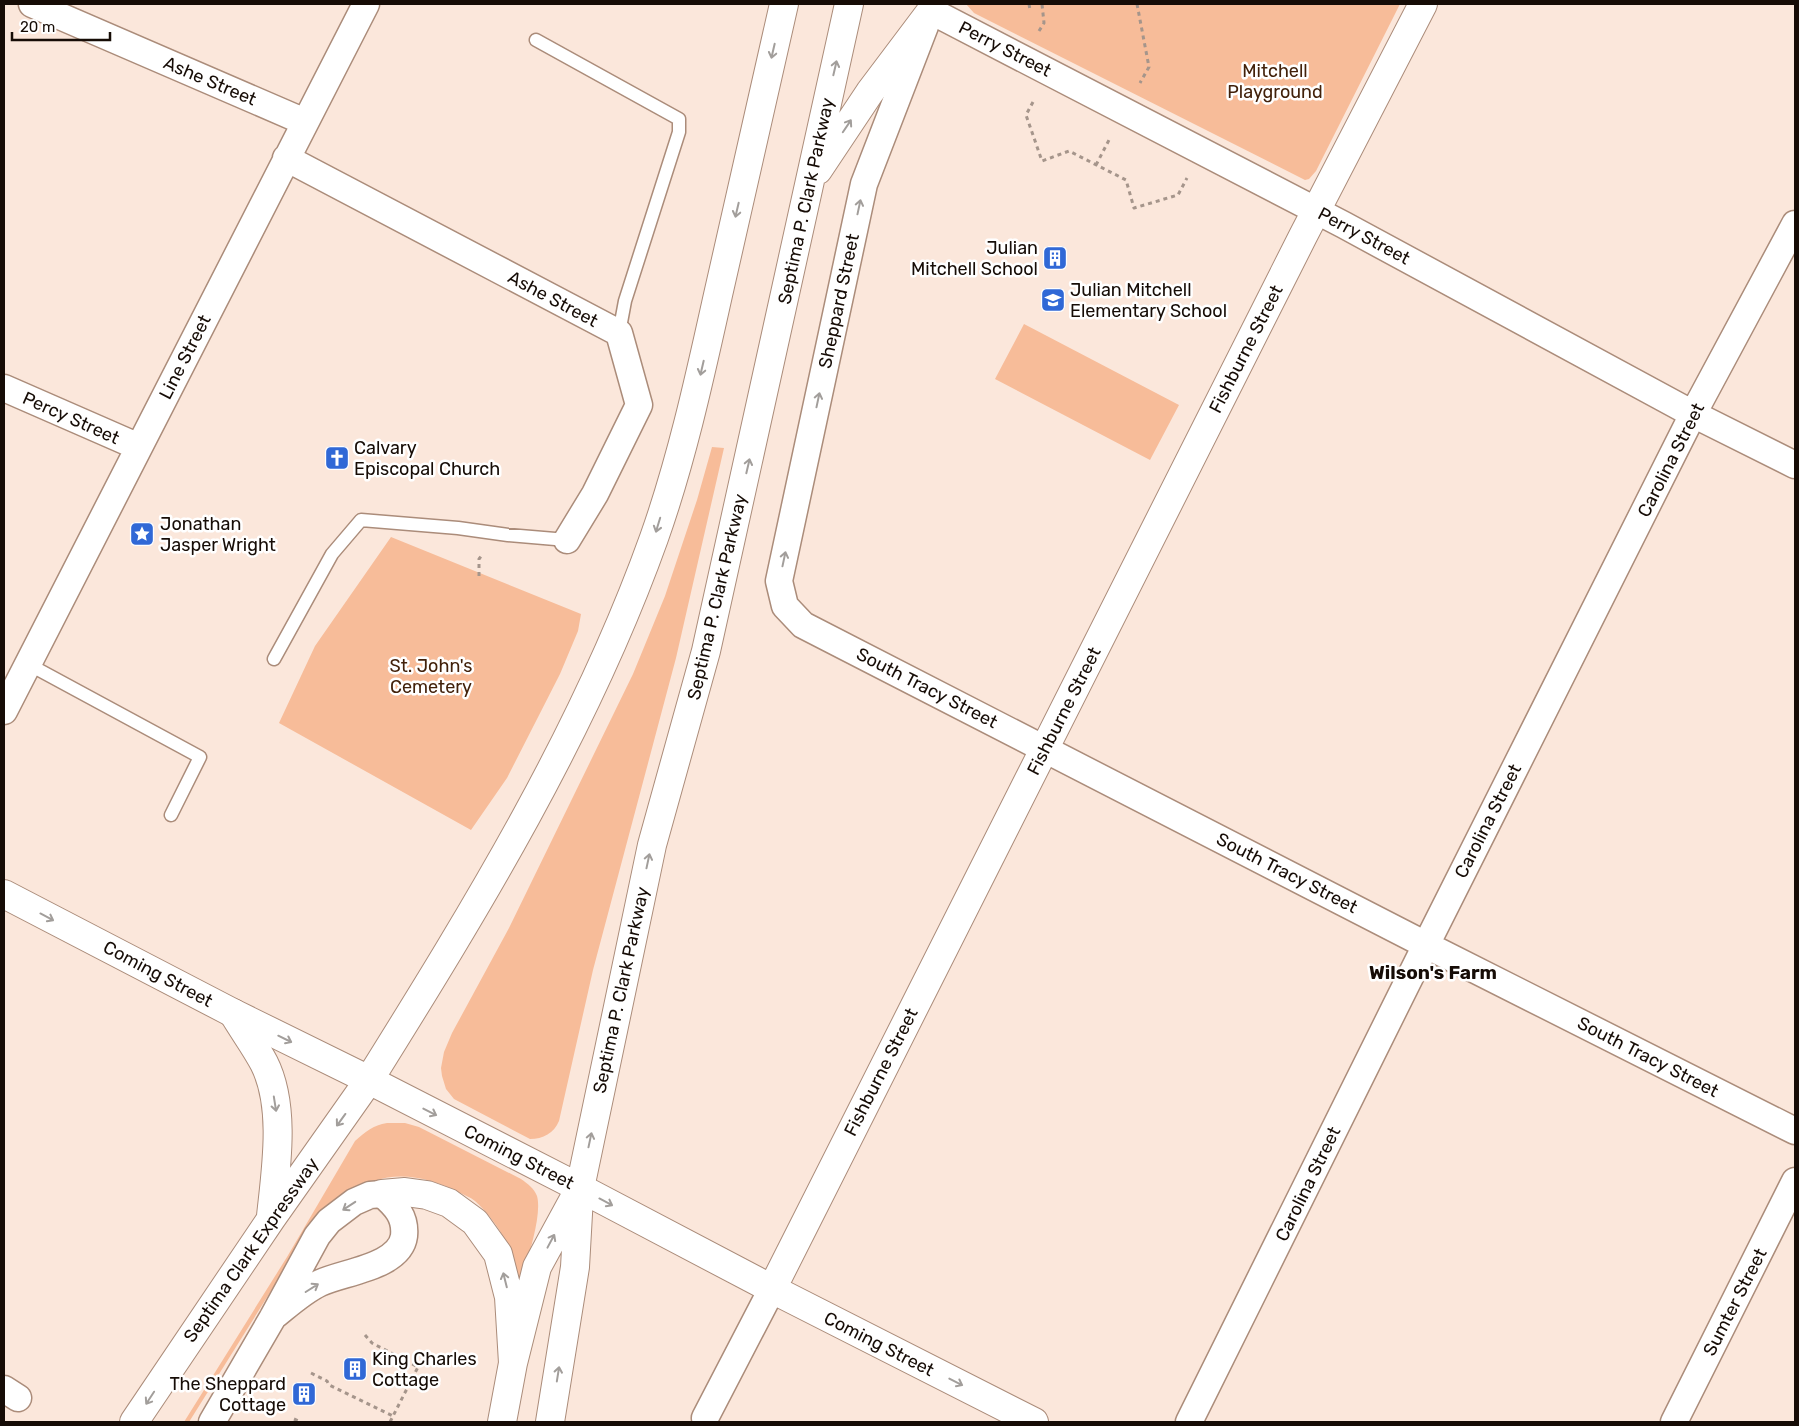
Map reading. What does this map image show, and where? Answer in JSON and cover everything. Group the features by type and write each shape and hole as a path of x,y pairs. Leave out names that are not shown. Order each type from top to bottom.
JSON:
{"main road":[{"path":"370,1080 475,906 560,756 620,627 655,536 690,417 784,4"},
{"name":"Septima P. Clark Parkway","path":"580,1188 652,845 706,650 849,4"},
{"name":"Fishburne Street","path":"772,1289 1316,211 1423,4"},
{"path":"810,181 870,92 932,7"},
{"name":"Coming Street","path":"4,894 233,1014 370,1080 772,1289 1034,1422"},
{"path":"233,1014 264,1064 272,1088 277,1116 277,1163 270,1219"},
{"name":"Septima Clark Expressway","path":"134,1422 270,1219 370,1080"},
{"path":"502,1422 513,1363 537,1267 580,1188"},
{"path":"550,1422 575,1267 580,1188"},
{"path":"382,1194 405,1192 427,1195 449,1204 474,1222 498,1254 509,1297 513,1363"}],"street":[{"name":"Ashe Street","path":"32,4 305,122"},
{"name":"Line Street","path":"4,711 366,4"},
{"name":"Perry Street","path":"932,7 1693,414 1795,465"},
{"name":"Sheppard Street","path":"785,606 779,581 864,184 932,7"},
{"name":"Ashe Street","path":"286,158 619,333 639,405 595,494 566,540"},
{"name":"Carolina Street","path":"1189,1422 1693,414 1795,224"},
{"name":"Percy Street","path":"4,388 139,448"},
{"name":"South Tracy Street","path":"785,606 803,625 1426,945 1795,1131"},
{"name":"Sumter Street","path":"1674,1422 1795,1181"},
{"path":"212,1422 274,1317 317,1236 329,1221 354,1202 370,1195 382,1194 397,1207 405,1226 403,1243 391,1257 375,1265 320,1283 274,1317"},
{"name":"Fishburne Street","path":"705,1418 772,1289"}],"lane":[{"path":"536,40 679,119 679,132 625,300 619,333"},
{"path":"274,659 332,554 361,520 566,540"},
{"path":"28,664 200,757 171,816"}],"path":[{"path":"1029,4 1030,10"},
{"path":"1039,31 1044,23 1042,4"},
{"path":"1137,4 1149,67 1140,83"},
{"path":"1033,102 1026,115 1042,161 1069,152 1126,180 1134,208 1178,195 1187,178"},
{"path":"1096,165 1109,140"},
{"path":"365,1335 372,1343 418,1367 390,1422"},
{"path":"311,1372 328,1381 329,1385 393,1416"},
{"path":"294,1419 301,1422"}],"green space":[{"name":"Mitchell Playground","path":"966,4 1400,4 1316,171 1309,179 1305,180 974,13"},
{"path":"1024,324 1179,405 1150,460 995,379"},
{"path":"712,447 724,448 676,658 593,970 559,1121 548,1134 530,1139 454,1099 446,1089 442,1076 441,1068 444,1052 452,1033 509,928 633,674 665,596 697,500"},
{"name":"St. John's Cemetery","path":"391,537 581,614 578,631 560,674 507,778 471,830 279,723 315,646"},
{"path":"387,1123 405,1123 419,1127 521,1179 534,1191 537,1196 538,1205 535,1230 517,1292 508,1246 492,1219 473,1200 438,1183 417,1178 385,1178 367,1184 346,1194 321,1211 189,1422 184,1422 287,1257 355,1141 373,1127"}],"place":[{"name":"Julian Mitchell School","path":"1055,258"},
{"name":"Julian Mitchell Elementary School","path":"1053,300"},
{"name":"Calvary Episcopal Church","path":"337,458"},
{"name":"Jonathan Jasper Wright","path":"142,534"},
{"name":"King Charles Cottage","path":"355,1369"},
{"name":"The Sheppard Cottage","path":"304,1394"}],"district":[{"name":"Wilson's Farm","path":"1433,972"}]}
